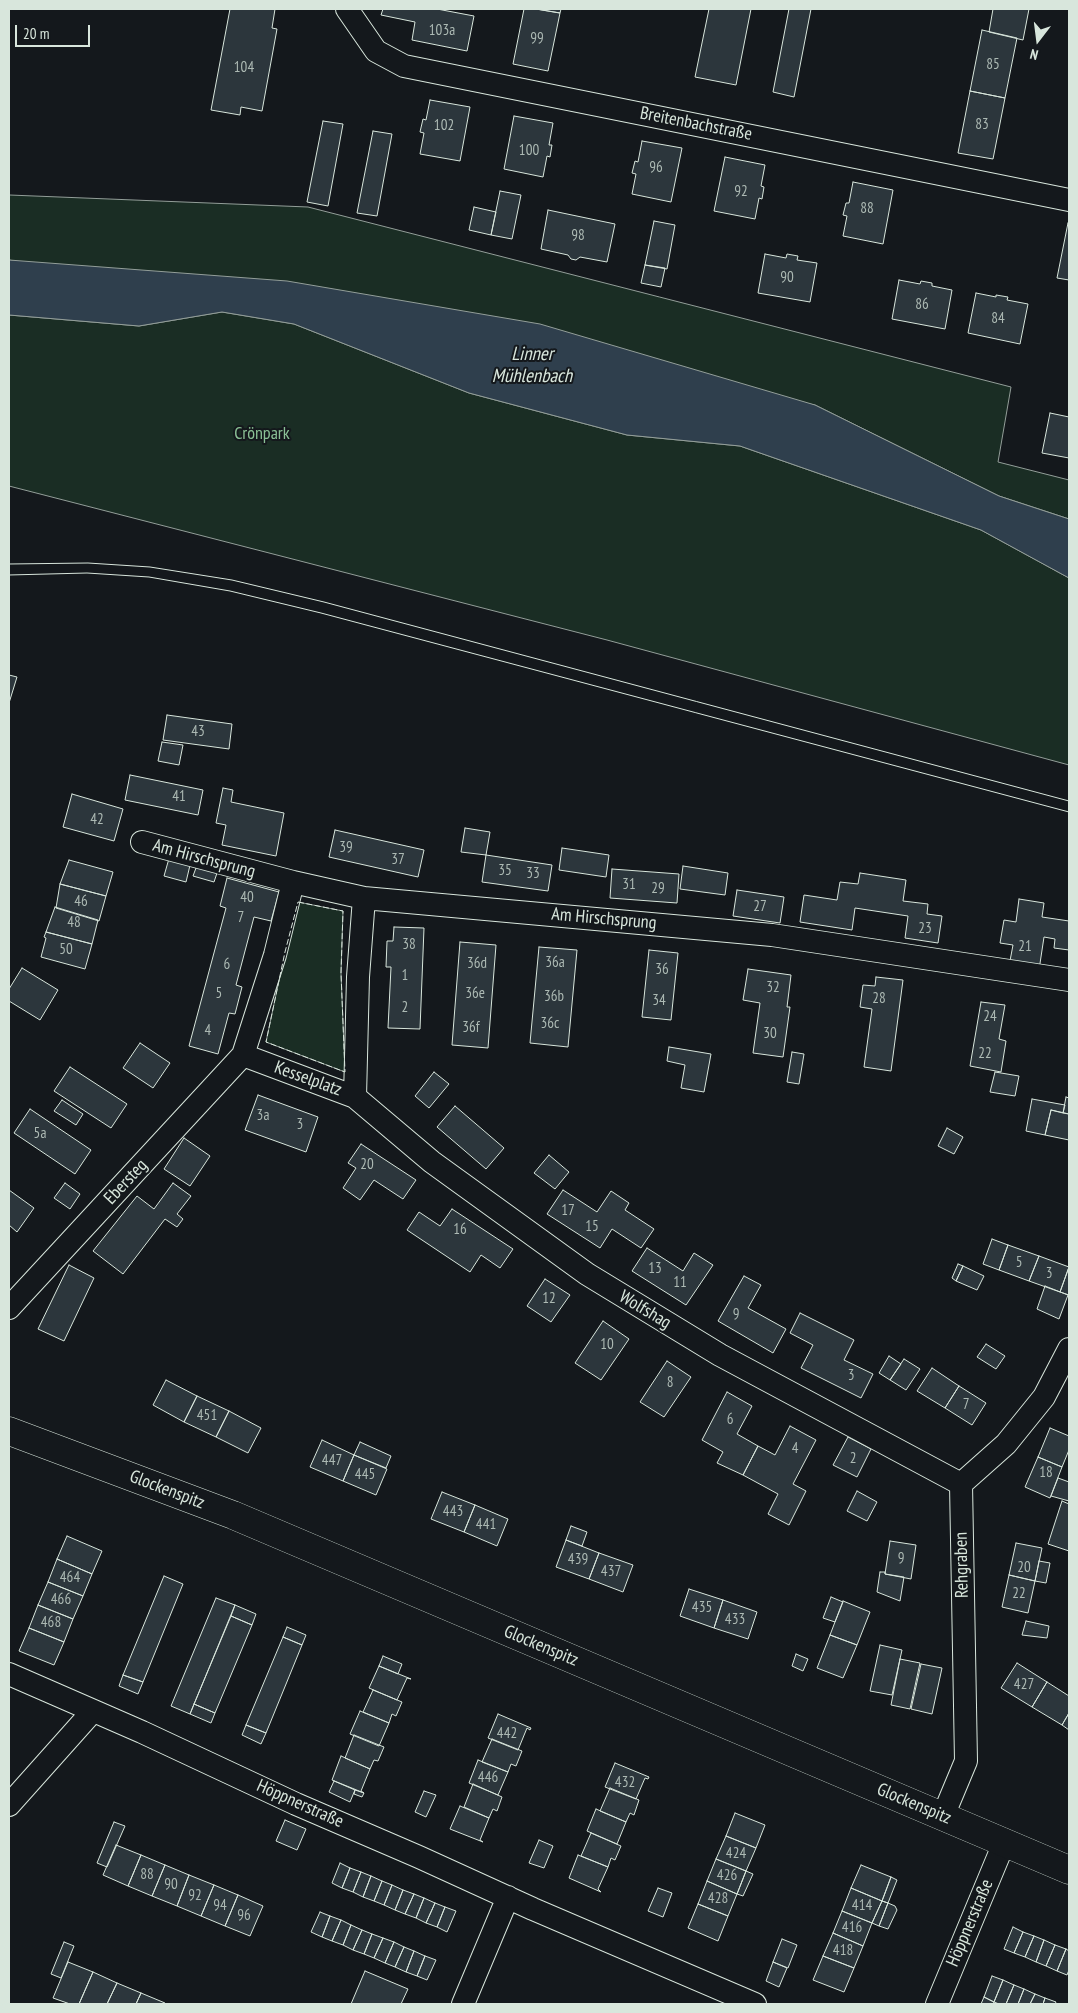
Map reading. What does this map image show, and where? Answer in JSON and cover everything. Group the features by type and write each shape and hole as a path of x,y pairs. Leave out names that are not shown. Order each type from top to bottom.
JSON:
{"main road":[{"name":"Glockenspitz","path":"9,1431 233,1515 1069,1870"}],"street":[{"name":"Breitenbachstraße","path":"346,9 376,51 404,66 1069,200"},
{"name":"Am Hirschsprung","path":"142,842 293,882 364,898 772,935 1069,980"},
{"path":"243,1055 275,955 293,882"},
{"name":"Kesselplatz","path":"243,1055 355,1097 358,977 364,898"},
{"name":"Ebersteg","path":"9,1308 243,1055"},
{"name":"Wolfshag","path":"355,1097 432,1162 587,1274 720,1355 961,1484"},
{"path":"961,1484 1006,1444 1044,1397 1069,1349"},
{"name":"Rehgraben","path":"943,1816 966,1761 961,1484"},
{"name":"Höppnerstraße","path":"9,1674 92,1712 142,1732 296,1804 755,2004"},
{"path":"9,1805 92,1712"},
{"name":"Höppnerstraße","path":"937,2004 1004,1843"},
{"path":"463,2004 508,1897"}],"green space":[{"path":"9,195 308,207 1011,387 998,462 1069,480 1069,519 999,496 815,405 9,260"},
{"name":"Crönpark","path":"222,312 294,324 469,393 627,435 740,446 981,530 1069,578 1069,765 607,640 9,486 9,315 139,326"},
{"path":"298,902 343,911 341,973 345,1072 266,1042 285,952"}],"water":[{"name":"Linner Mühlenbach","path":"9,260 287,281 540,324 815,405 999,496 1069,519 1069,578 981,530 740,446 627,435 469,393 294,324 222,312 139,326 9,315"}],"building":[{"path":"230,9 275,9 272,28 277,29 262,111 241,107 240,115 211,110"},
{"path":"383,9 437,9 474,16 467,51 412,40 415,22 381,15"},
{"path":"524,9 560,13 548,71 513,64"},
{"path":"536,9 561,9 560,13"},
{"path":"709,9 751,9 736,85 695,77"},
{"path":"789,9 811,9 794,97 773,92"},
{"path":"993,9 1029,9 1023,40 989,32"},
{"path":"982,30 1017,38 1005,98 970,91"},
{"path":"970,91 1005,98 993,159 958,153"},
{"path":"430,100 470,107 460,161 420,154 424,133 420,132 423,119 426,120"},
{"path":"514,116 553,123 549,145 552,145 550,157 547,156 543,177 504,169"},
{"path":"323,121 343,124 328,206 307,202"},
{"path":"373,131 392,134 377,216 357,213"},
{"path":"642,141 682,148 671,202 632,194 636,174 632,173 635,161 638,162"},
{"path":"725,157 765,165 761,186 764,187 762,199 759,198 755,219 714,211"},
{"path":"853,182 893,190 883,244 843,236 847,216 843,215 846,203 849,203"},
{"path":"500,191 521,195 512,239 491,235"},
{"path":"474,207 496,212 491,235 469,230"},
{"path":"548,210 615,224 607,262 580,257 576,260 571,259 568,255 541,249"},
{"path":"654,221 675,225 667,269 645,265"},
{"path":"1069,223 1069,280 1057,278"},
{"path":"765,254 786,258 787,254 798,256 797,260 817,263 810,302 758,293"},
{"path":"645,265 665,268 661,287 641,283"},
{"path":"899,280 920,284 921,281 932,283 932,286 952,290 945,329 892,319"},
{"path":"976,293 1008,297 1007,300 1028,304 1020,344 968,333"},
{"path":"1050,413 1069,417 1069,458 1042,453"},
{"path":"9,675 17,677 9,703"},
{"path":"167,715 232,724 229,749 163,740"},
{"path":"162,742 183,745 179,765 158,761"},
{"path":"130,775 203,790 198,815 125,800"},
{"path":"223,788 233,790 231,802 284,813 276,856 222,845 226,825 216,823"},
{"path":"72,794 123,809 114,841 63,827"},
{"path":"465,828 490,832 486,855 461,852"},
{"path":"335,830 424,850 418,877 329,857"},
{"path":"562,848 609,855 606,877 559,870"},
{"path":"170,855 191,861 186,882 164,876"},
{"path":"486,855 552,865 548,891 482,882"},
{"path":"69,860 113,872 106,896 60,884"},
{"path":"199,860 219,867 214,882 193,876"},
{"path":"683,866 728,873 725,895 680,889"},
{"path":"612,869 679,874 677,903 610,898"},
{"path":"860,873 906,880 903,901 928,904 927,914 942,916 938,943 905,938 908,916 855,908 852,930 800,922 804,895 837,900 840,882 858,884"},
{"path":"227,878 279,892 271,921 254,917 236,985 242,987 235,1014 229,1013 218,1054 189,1046 226,908 220,906"},
{"path":"60,884 106,896 99,921 56,908"},
{"path":"737,890 784,897 780,923 733,916"},
{"path":"1019,899 1044,903 1042,917 1069,921 1069,950 1054,948 1055,939 1044,937 1039,970 1009,966 1013,945 1000,943 1004,920 1016,922"},
{"path":"55,907 98,920 92,944 46,932"},
{"path":"394,927 424,928 420,1029 388,1028 391,967 386,967 387,941 393,941"},
{"path":"46,932 92,944 85,969 41,957"},
{"path":"460,942 496,945 488,1048 452,1045"},
{"path":"539,947 577,950 568,1047 530,1043"},
{"path":"649,950 678,953 671,1020 642,1017"},
{"path":"22,968 58,990 40,1020 9,1001 9,989"},
{"path":"748,969 791,975 787,1007 790,1007 783,1057 753,1053 760,1003 743,1000"},
{"path":"876,977 903,980 891,1071 864,1067 872,1009 860,1007 863,985 875,986"},
{"path":"981,1002 1005,1005 999,1039 1006,1041 1001,1072 970,1066"},
{"path":"140,1043 170,1063 153,1088 123,1068"},
{"path":"669,1047 711,1054 704,1092 681,1088 685,1065 667,1061"},
{"path":"792,1052 804,1054 799,1084 787,1082"},
{"path":"70,1067 127,1104 111,1128 54,1091"},
{"path":"434,1072 449,1084 429,1108 415,1096"},
{"path":"995,1072 1019,1076 1015,1096 990,1092"},
{"path":"258,1095 318,1117 306,1152 245,1130"},
{"path":"1066,1097 1069,1098 1069,1114 1063,1113"},
{"path":"1032,1099 1065,1105 1063,1113 1051,1110 1045,1135 1026,1131"},
{"path":"62,1100 83,1114 76,1125 54,1111"},
{"path":"455,1106 504,1148 486,1169 437,1127"},
{"path":"30,1109 91,1150 75,1174 14,1133"},
{"path":"1051,1110 1069,1114 1069,1140 1045,1135"},
{"path":"947,1128 963,1137 954,1154 938,1146"},
{"path":"184,1138 210,1156 190,1186 164,1169"},
{"path":"361,1144 416,1180 403,1199 374,1180 360,1200 343,1188 356,1168 348,1163"},
{"path":"549,1155 569,1172 555,1189 534,1173"},
{"path":"65,1183 80,1194 70,1209 54,1198"},
{"path":"173,1183 191,1196 177,1214 183,1219 177,1227 165,1219 123,1274 93,1251 137,1196 154,1209"},
{"path":"9,1190 34,1208 17,1232 9,1225"},
{"path":"563,1190 597,1212 611,1191 629,1203 625,1210 654,1229 641,1248 612,1229 600,1248 547,1214"},
{"path":"452,1209 513,1249 500,1268 481,1255 470,1272 407,1230 419,1212 440,1226"},
{"path":"992,1239 1008,1245 999,1270 983,1264"},
{"path":"1008,1245 1039,1256 1029,1281 999,1270"},
{"path":"647,1248 683,1271 694,1253 713,1265 686,1305 632,1271"},
{"path":"1039,1256 1069,1267 1060,1292 1029,1281"},
{"path":"958,1264 963,1266 956,1281 952,1278"},
{"path":"69,1265 94,1278 64,1341 38,1329"},
{"path":"963,1266 984,1276 977,1290 956,1281"},
{"path":"1069,1267 1069,1295 1060,1292"},
{"path":"744,1276 761,1285 748,1308 786,1329 773,1353 718,1321"},
{"path":"545,1279 570,1295 551,1322 527,1306"},
{"path":"1045,1286 1068,1295 1059,1319 1037,1309"},
{"path":"800,1313 854,1340 844,1360 873,1374 861,1398 801,1368 813,1345 790,1333"},
{"path":"603,1321 629,1339 601,1380 575,1363"},
{"path":"986,1344 1005,1356 996,1369 977,1357"},
{"path":"889,1356 901,1364 890,1380 879,1373"},
{"path":"904,1359 920,1369 906,1390 890,1380"},
{"path":"667,1361 691,1377 664,1417 640,1402"},
{"path":"932,1368 959,1386 945,1408 917,1391"},
{"path":"166,1380 197,1396 184,1422 153,1405"},
{"path":"959,1386 986,1403 972,1425 945,1408"},
{"path":"727,1392 752,1406 737,1434 758,1446 743,1475 717,1463 723,1452 702,1440"},
{"path":"197,1396 229,1411 216,1437 184,1422"},
{"path":"229,1411 261,1428 248,1453 216,1437"},
{"path":"790,1426 816,1440 793,1484 806,1491 789,1525 768,1514 778,1494 743,1475 758,1446 775,1455"},
{"path":"1050,1428 1069,1436 1069,1450 1062,1467 1038,1457"},
{"path":"848,1437 871,1449 857,1477 833,1465"},
{"path":"322,1440 354,1455 343,1481 310,1467"},
{"path":"360,1442 391,1456 386,1468 354,1455"},
{"path":"354,1455 387,1469 376,1495 343,1481"},
{"path":"1038,1457 1062,1467 1050,1498 1025,1487"},
{"path":"1058,1478 1069,1482 1069,1501 1051,1496"},
{"path":"857,1491 877,1502 867,1521 847,1511"},
{"path":"442,1492 475,1505 464,1532 431,1519"},
{"path":"1062,1501 1069,1504 1069,1551 1048,1544"},
{"path":"475,1505 508,1519 497,1546 464,1532"},
{"path":"571,1526 587,1532 582,1546 566,1540"},
{"path":"67,1536 102,1551 92,1574 57,1559"},
{"path":"566,1540 599,1553 589,1579 556,1567"},
{"path":"890,1541 916,1545 911,1579 885,1574"},
{"path":"1016,1543 1042,1548 1035,1581 1009,1575"},
{"path":"599,1553 633,1565 623,1592 589,1579"},
{"path":"57,1559 92,1574 83,1596 48,1582"},
{"path":"1039,1561 1050,1563 1046,1583 1035,1581"},
{"path":"880,1572 904,1577 900,1601 877,1592"},
{"path":"1009,1575 1035,1581 1028,1613 1002,1607"},
{"path":"164,1576 183,1584 143,1682 123,1675"},
{"path":"48,1582 83,1596 73,1619 38,1605"},
{"path":"689,1589 723,1600 714,1628 680,1616"},
{"path":"831,1597 843,1602 835,1622 823,1618"},
{"path":"216,1598 235,1605 190,1714 171,1706"},
{"path":"723,1600 757,1612 748,1639 714,1628"},
{"path":"843,1601 870,1612 857,1645 830,1635"},
{"path":"38,1605 73,1619 64,1642 29,1628"},
{"path":"235,1605 256,1614 252,1625 231,1616"},
{"path":"231,1616 252,1625 215,1713 194,1704"},
{"path":"1026,1621 1049,1626 1047,1638 1022,1635"},
{"path":"287,1627 306,1635 302,1645 283,1637"},
{"path":"29,1628 64,1642 54,1665 19,1651"},
{"path":"830,1635 857,1645 843,1678 817,1668"},
{"path":"283,1637 302,1645 266,1733 246,1725"},
{"path":"880,1645 902,1650 892,1695 870,1691"},
{"path":"796,1654 808,1659 803,1671 792,1666"},
{"path":"383,1656 402,1664 398,1674 379,1666"},
{"path":"900,1659 920,1663 910,1709 891,1705"},
{"path":"1017,1663 1047,1682 1032,1707 1001,1688"},
{"path":"921,1664 942,1668 932,1714 911,1709"},
{"path":"379,1666 411,1679 407,1678 397,1700 369,1688"},
{"path":"123,1675 143,1682 138,1694 119,1686"},
{"path":"1047,1682 1069,1696 1069,1713 1062,1725 1032,1707"},
{"path":"373,1690 402,1702 396,1716 392,1714 389,1723 363,1712"},
{"path":"194,1704 215,1713 211,1723 190,1714"},
{"path":"360,1711 389,1723 379,1746 350,1734"},
{"path":"1069,1713 1069,1730 1062,1725"},
{"path":"498,1714 531,1728 530,1730 527,1728 518,1750 488,1738"},
{"path":"246,1725 266,1733 261,1744 242,1735"},
{"path":"354,1735 384,1747 378,1761 374,1760 370,1769 345,1758"},
{"path":"492,1739 522,1751 516,1766 511,1764 508,1772 482,1762"},
{"path":"341,1756 370,1769 361,1791 364,1793 332,1780"},
{"path":"478,1760 508,1772 498,1795 469,1783"},
{"path":"615,1763 649,1777 648,1779 645,1778 636,1799 605,1787"},
{"path":"334,1781 355,1790 350,1802 329,1792"},
{"path":"473,1784 502,1797 497,1811 493,1809 489,1818 464,1807"},
{"path":"610,1788 639,1800 634,1815 630,1813 626,1822 600,1811"},
{"path":"355,1790 364,1793 362,1797 354,1794"},
{"path":"424,1791 436,1795 426,1817 415,1812"},
{"path":"460,1806 489,1818 480,1840 483,1842 450,1829"},
{"path":"596,1809 626,1822 617,1844 587,1831"},
{"path":"735,1813 765,1825 756,1848 726,1836"},
{"path":"285,1820 306,1829 297,1850 276,1841"},
{"path":"114,1822 125,1826 107,1867 97,1863"},
{"path":"591,1833 621,1846 615,1860 611,1858 608,1867 581,1856"},
{"path":"726,1836 756,1848 746,1871 716,1859"},
{"path":"539,1840 553,1846 544,1868 529,1863"},
{"path":"116,1845 141,1855 128,1886 103,1875"},
{"path":"141,1855 165,1865 152,1896 128,1886"},
{"path":"578,1855 608,1867 598,1889 601,1892 569,1878"},
{"path":"716,1859 746,1871 737,1894 707,1881"},
{"path":"340,1863 350,1868 342,1888 332,1883"},
{"path":"165,1865 189,1875 177,1906 152,1896"},
{"path":"861,1865 891,1877 882,1901 851,1888"},
{"path":"350,1868 361,1872 353,1892 342,1888"},
{"path":"746,1871 753,1874 743,1896 737,1894"},
{"path":"361,1872 371,1876 363,1897 353,1892"},
{"path":"189,1875 214,1885 201,1916 177,1906"},
{"path":"371,1876 382,1881 374,1901 363,1897"},
{"path":"891,1877 897,1880 888,1903 882,1901"},
{"path":"382,1881 392,1885 384,1905 374,1901"},
{"path":"707,1881 737,1894 728,1916 698,1904"},
{"path":"214,1885 238,1895 225,1926 201,1916"},
{"path":"392,1885 403,1890 395,1910 384,1905"},
{"path":"658,1888 672,1893 663,1917 648,1911"},
{"path":"851,1888 882,1901 872,1923 842,1911"},
{"path":"403,1890 414,1894 405,1914 395,1910"},
{"path":"414,1894 424,1898 416,1918 405,1914"},
{"path":"238,1895 263,1906 250,1936 225,1926"},
{"path":"424,1898 435,1903 426,1923 416,1918"},
{"path":"882,1901 888,1903 879,1926 872,1923"},
{"path":"435,1903 445,1907 437,1927 426,1923"},
{"path":"888,1903 895,1906 897,1910 888,1929 879,1926"},
{"path":"698,1904 728,1916 718,1941 688,1928"},
{"path":"445,1907 456,1911 447,1932 437,1927"},
{"path":"842,1911 872,1923 863,1946 833,1933"},
{"path":"320,1912 330,1916 322,1937 311,1932"},
{"path":"330,1916 341,1920 332,1941 322,1937"},
{"path":"341,1920 351,1925 343,1945 332,1941"},
{"path":"351,1925 362,1930 353,1950 343,1945"},
{"path":"1013,1927 1023,1932 1014,1953 1004,1949"},
{"path":"362,1930 372,1934 364,1954 353,1950"},
{"path":"1023,1932 1034,1936 1025,1957 1014,1953"},
{"path":"833,1933 863,1946 854,1968 823,1956"},
{"path":"372,1934 383,1938 374,1958 364,1954"},
{"path":"1034,1936 1044,1940 1036,1962 1025,1957"},
{"path":"383,1938 394,1942 385,1963 374,1958"},
{"path":"782,1939 797,1945 788,1968 773,1962"},
{"path":"1044,1940 1055,1945 1046,1966 1036,1962"},
{"path":"64,1942 74,1946 61,1978 51,1974"},
{"path":"394,1942 404,1947 395,1967 385,1963"},
{"path":"1055,1945 1066,1949 1057,1971 1046,1966"},
{"path":"404,1947 414,1951 406,1972 395,1967"},
{"path":"1066,1949 1069,1951 1069,1970 1067,1975 1057,1971"},
{"path":"414,1951 425,1956 417,1976 406,1972"},
{"path":"425,1956 436,1960 427,1980 417,1976"},
{"path":"823,1956 854,1968 844,1992 813,1980"},
{"path":"68,1962 93,1972 79,2004 70,2004 53,1998"},
{"path":"773,1962 787,1968 779,1987 766,1981"},
{"path":"365,1971 408,1989 401,2004 351,2004"},
{"path":"93,1972 117,1983 107,2004 79,2004"},
{"path":"992,1976 1003,1980 994,2002 984,1997"},
{"path":"1003,1980 1014,1985 1006,2004 999,2004 994,2002"},
{"path":"117,1983 141,1993 136,2004 107,2004"},
{"path":"1014,1985 1024,1989 1018,2004 1006,2004"},
{"path":"1024,1989 1035,1994 1030,2004 1018,2004"},
{"path":"141,1993 165,2003 165,2004 136,2004"},
{"path":"1035,1994 1045,1998 1043,2004 1030,2004"},
{"path":"984,1997 994,2002 993,2004 981,2004"},
{"path":"1045,1998 1056,2002 1055,2004 1043,2004"}],"tram line":[{"path":"9,564 88,563 150,567 232,580 324,602 1069,801"},
{"path":"9,575 87,573 149,577 230,591 321,613 1069,812"}],"fence":[{"path":"298,902 343,911 341,973 345,1072 266,1042 285,952 298,902"}]}
